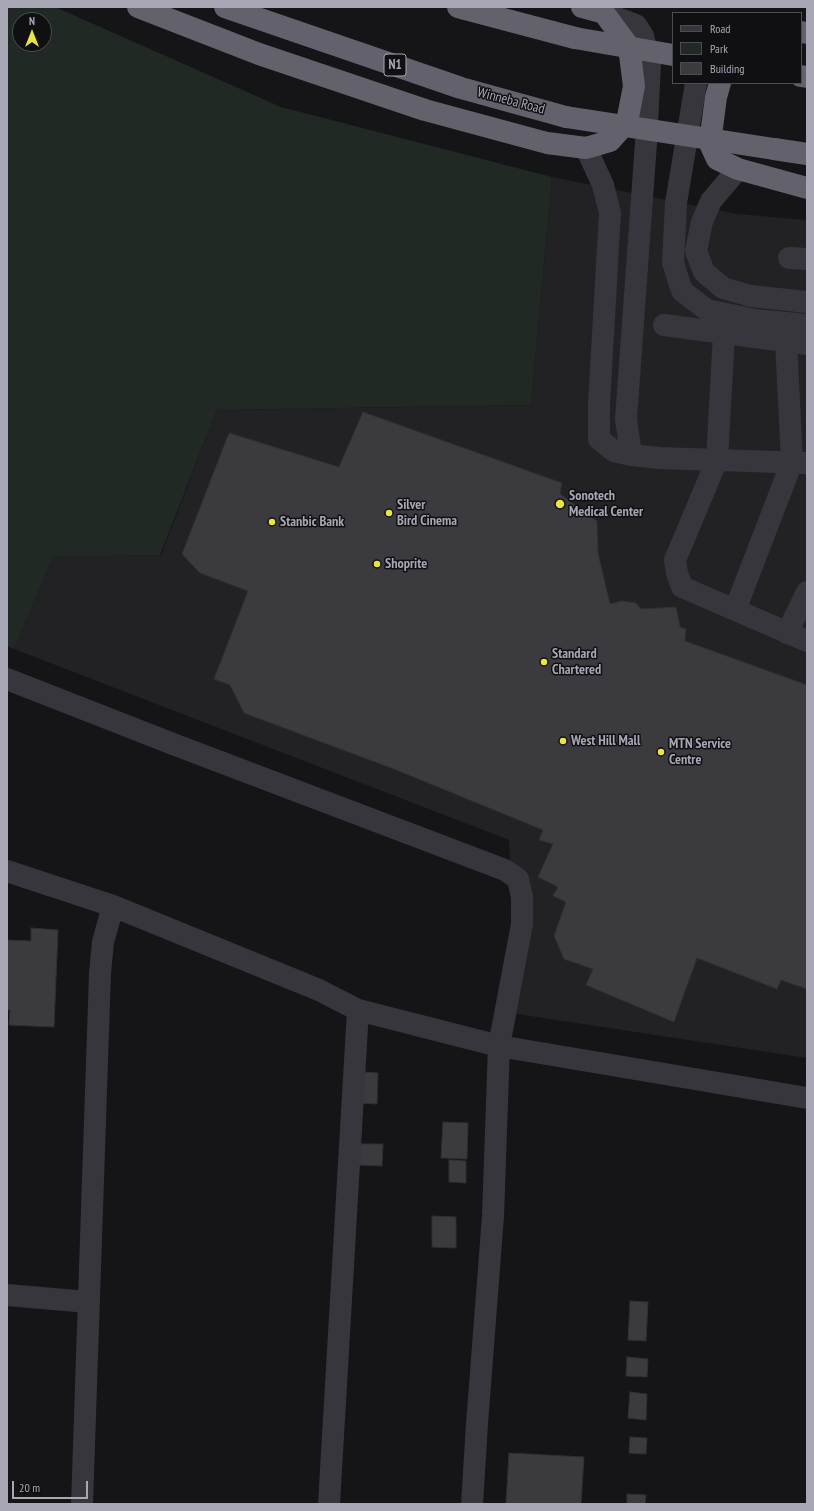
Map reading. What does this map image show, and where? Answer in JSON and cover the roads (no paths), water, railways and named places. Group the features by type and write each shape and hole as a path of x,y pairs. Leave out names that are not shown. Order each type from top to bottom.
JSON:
{"highway":[{"path":"138,7 259,54 425,110 547,143 586,148 610,141 627,122 634,86 629,47 604,13 582,7"},
{"name":"Winneba Road","path":"225,7 461,88 566,117 807,154"},
{"path":"458,7 575,38 672,55"},
{"path":"720,84 716,96 711,136 712,146 717,159 738,169 807,188"}],"street":[{"path":"604,13 636,25 643,36 650,64 646,143 626,419 631,455"},
{"path":"696,84 676,203 673,263 682,291 707,310 755,320 807,324"},
{"path":"586,148 603,184 610,213 598,403 599,439 614,451 631,455 659,458 799,462"},
{"path":"738,169 712,201 702,222 696,251 704,272 723,288 750,296 807,302"},
{"path":"664,325 807,344"},
{"path":"724,333 717,460 674,560 677,574 682,587 807,641"},
{"path":"735,610 799,462 786,341"},
{"path":"787,633 807,592"},
{"path":"8,683 505,870 518,879 522,897 522,924 499,1046 493,1216 472,1504"},
{"path":"7,871 113,906 319,990 358,1010 499,1046 807,1098"},
{"path":"82,1504 100,973 103,942 113,906"},
{"path":"329,1504 358,1010"},
{"path":"7,1295 88,1302"}],"place":[{"name":"Sonotech Medical Center","path":"560,504"},
{"name":"Silver Bird Cinema","path":"389,513"},
{"name":"Stanbic Bank","path":"272,522"},
{"name":"Shoprite","path":"377,564"},
{"name":"Standard Chartered","path":"544,662"},
{"name":"West Hill Mall","path":"563,741"},
{"name":"MTN Service Centre","path":"661,752"}]}
